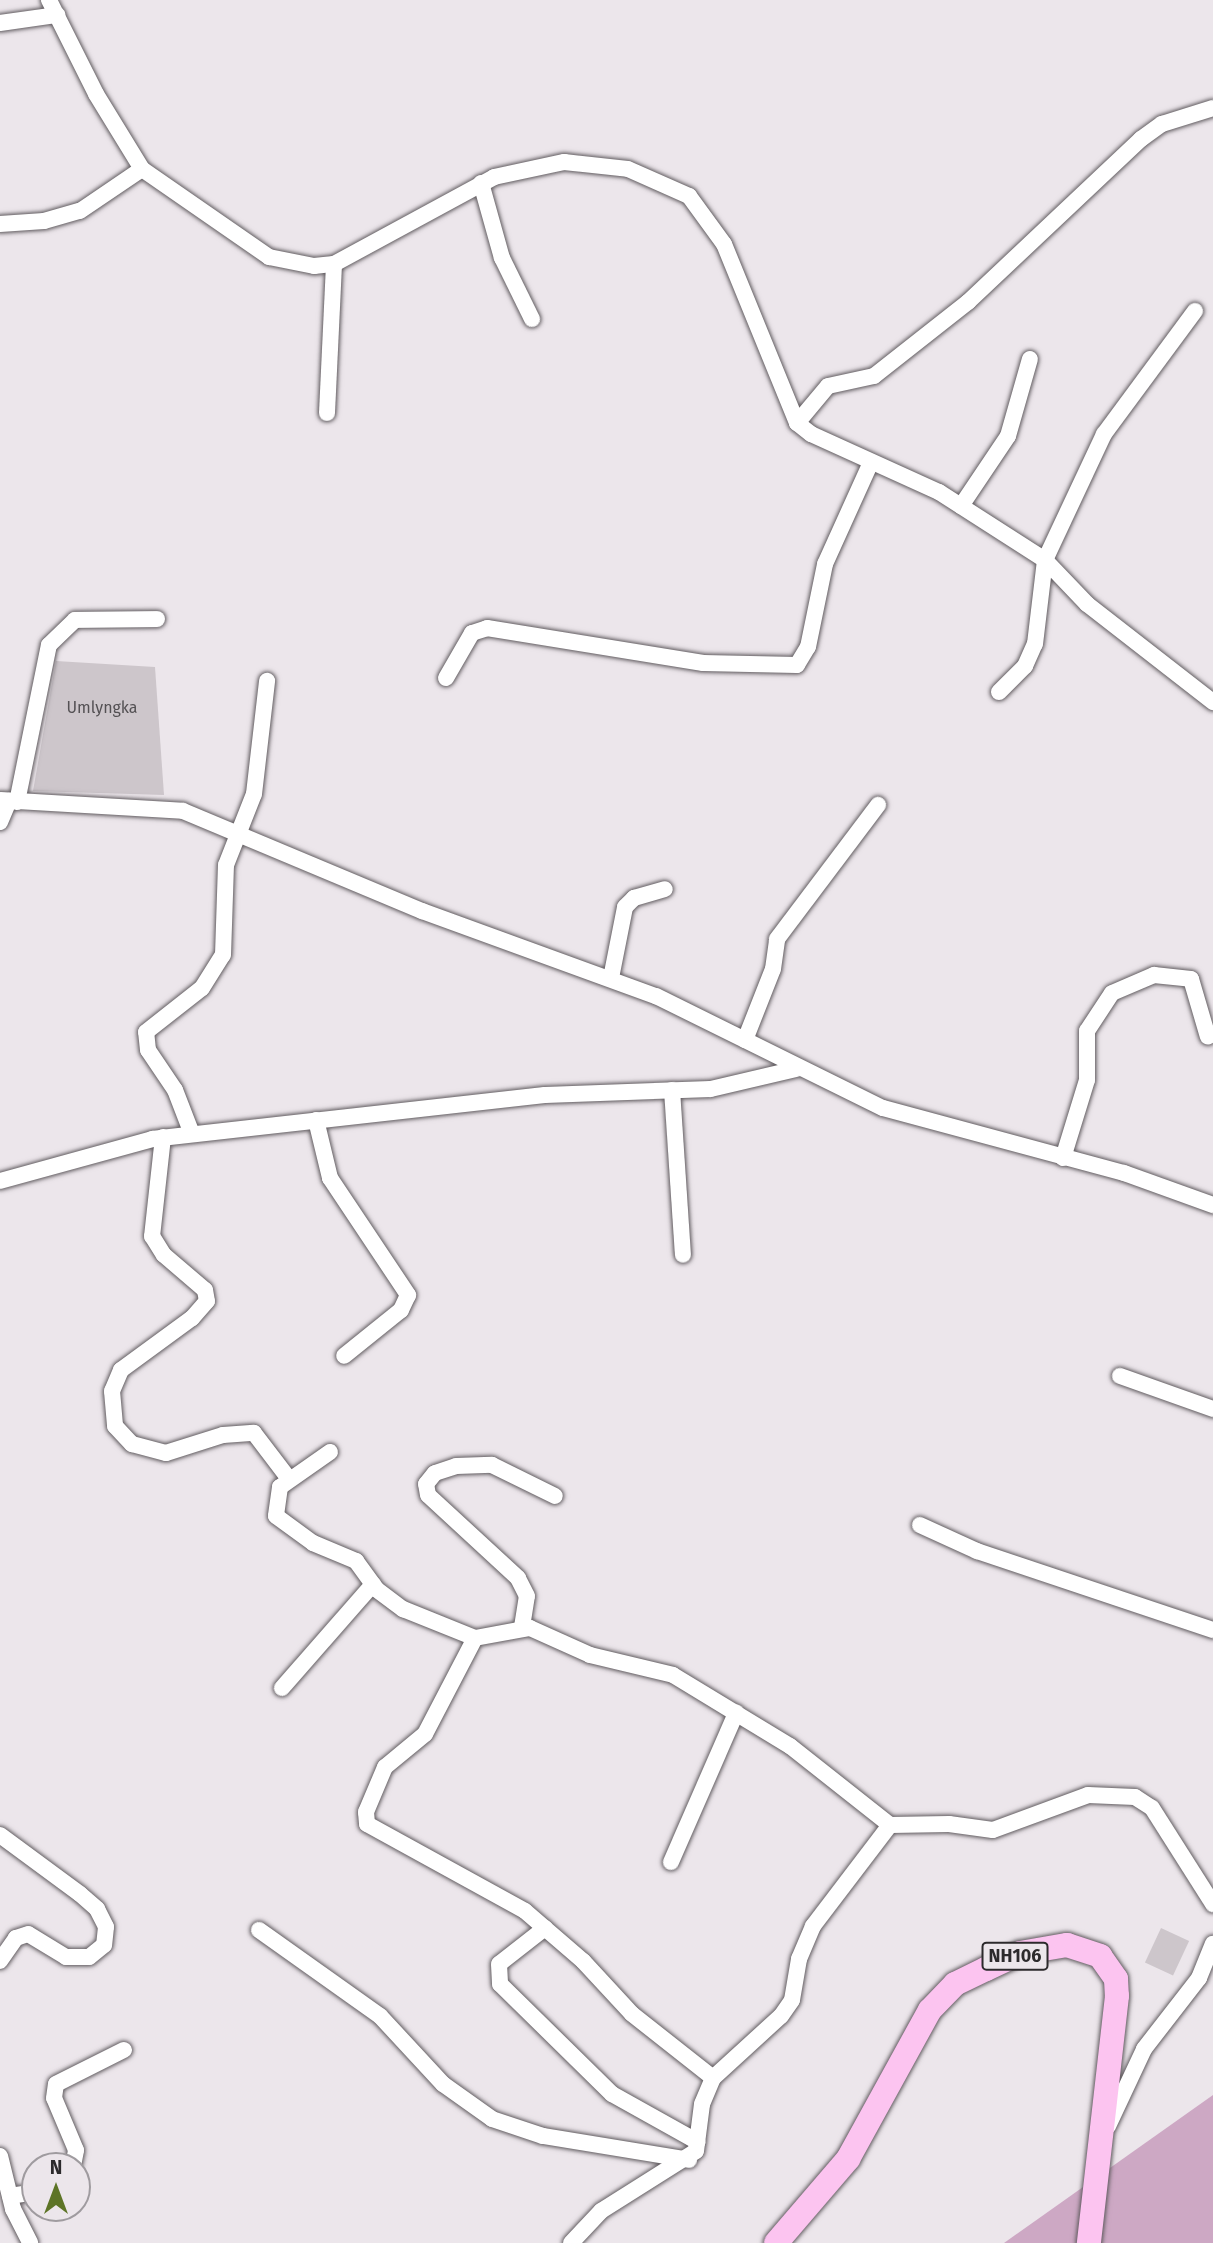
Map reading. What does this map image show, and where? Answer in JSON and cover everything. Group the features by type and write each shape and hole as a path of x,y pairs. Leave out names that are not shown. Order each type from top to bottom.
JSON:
{"highway":[{"name":"NH106","path":"776,2243 848,2159 930,2010 955,1984 1020,1953 1067,1945 1085,1948 1100,1956 1113,1972 1117,2025 1089,2243"}],"street":[{"path":"0,23 53,7 96,94 142,169 269,257 314,266 334,264 481,183 564,162 628,170 689,196 724,244 797,423 961,506 1045,560 1087,604 1213,702"},
{"path":"797,423 828,386 874,376 968,302 1141,139 1161,124 1213,108"},
{"path":"0,224 44,221 80,211 142,169"},
{"path":"481,183 502,258 532,319"},
{"path":"327,413 334,264"},
{"path":"999,692 1025,666 1035,644 1045,560 1104,433 1195,311"},
{"path":"961,506 1008,436 1030,359"},
{"path":"446,678 472,633 487,628 704,663 797,665 808,646 825,564 871,462"},
{"path":"0,822 9,801 39,672 49,645 75,620 157,619"},
{"path":"192,1134 175,1090 148,1050 146,1032 202,988 218,967 225,939 226,865 254,794 267,681"},
{"path":"9,801 166,808 240,835 422,911 611,978 745,1040 796,1069 883,1108 1063,1158 1213,1205"},
{"path":"745,1040 773,969 777,939 878,805"},
{"path":"611,978 625,907 634,898 665,889"},
{"path":"1063,1158 1087,1080 1087,1031 1112,993 1154,975 1191,979 1208,1037"},
{"path":"0,1181 163,1137 545,1095 739,1085 796,1069"},
{"path":"672,1090 683,1255"},
{"path":"316,1120 330,1178 408,1295 401,1310 344,1356"},
{"path":"163,1137 152,1236 164,1255 205,1290 207,1301 192,1318 121,1370 112,1391 115,1426 132,1444 166,1453 223,1435 254,1433 289,1479"},
{"path":"1120,1376 1213,1409"},
{"path":"331,1452 289,1479 274,1504 282,1525 356,1561 373,1584 403,1609 475,1638 522,1627 590,1655 659,1669 790,1746 890,1825 949,1824 993,1830 1088,1794 1135,1797 1152,1808 1213,1904"},
{"path":"522,1627 527,1596 518,1578 428,1495 426,1484 435,1473 456,1466 492,1465 555,1496"},
{"path":"920,1525 977,1551 1213,1630"},
{"path":"282,1688 373,1584"},
{"path":"475,1638 425,1734 385,1767 366,1819 372,1829 525,1911 632,2014 713,2078"},
{"path":"671,1862 736,1713"},
{"path":"571,2243 601,2211 689,2160 698,2142 702,2104 713,2078 781,2017 792,2000 799,1959 813,1926 890,1825"},
{"path":"0,1835 45,1864 97,1909 106,1937 99,1952 76,1959 24,1934 0,1961"},
{"path":"545,1928 499,1964 500,1984 612,2094 698,2142"},
{"path":"258,1930 380,2017 443,2084 492,2119 543,2136 689,2160"},
{"path":"1104,2135 1144,2049 1206,1974 1213,1944"},
{"path":"76,2152 54,2098 56,2084 124,2050"},
{"path":"0,2156 11,2202 30,2243"},
{"path":"0,2220 11,2202 21,2198"}],"shaded area":[{"path":"1213,2095 1213,2243 1004,2243"}],"building":[{"path":"56,661 155,667 164,795 33,791"},
{"path":"1161,1928 1189,1941 1173,1976 1145,1962"}]}
